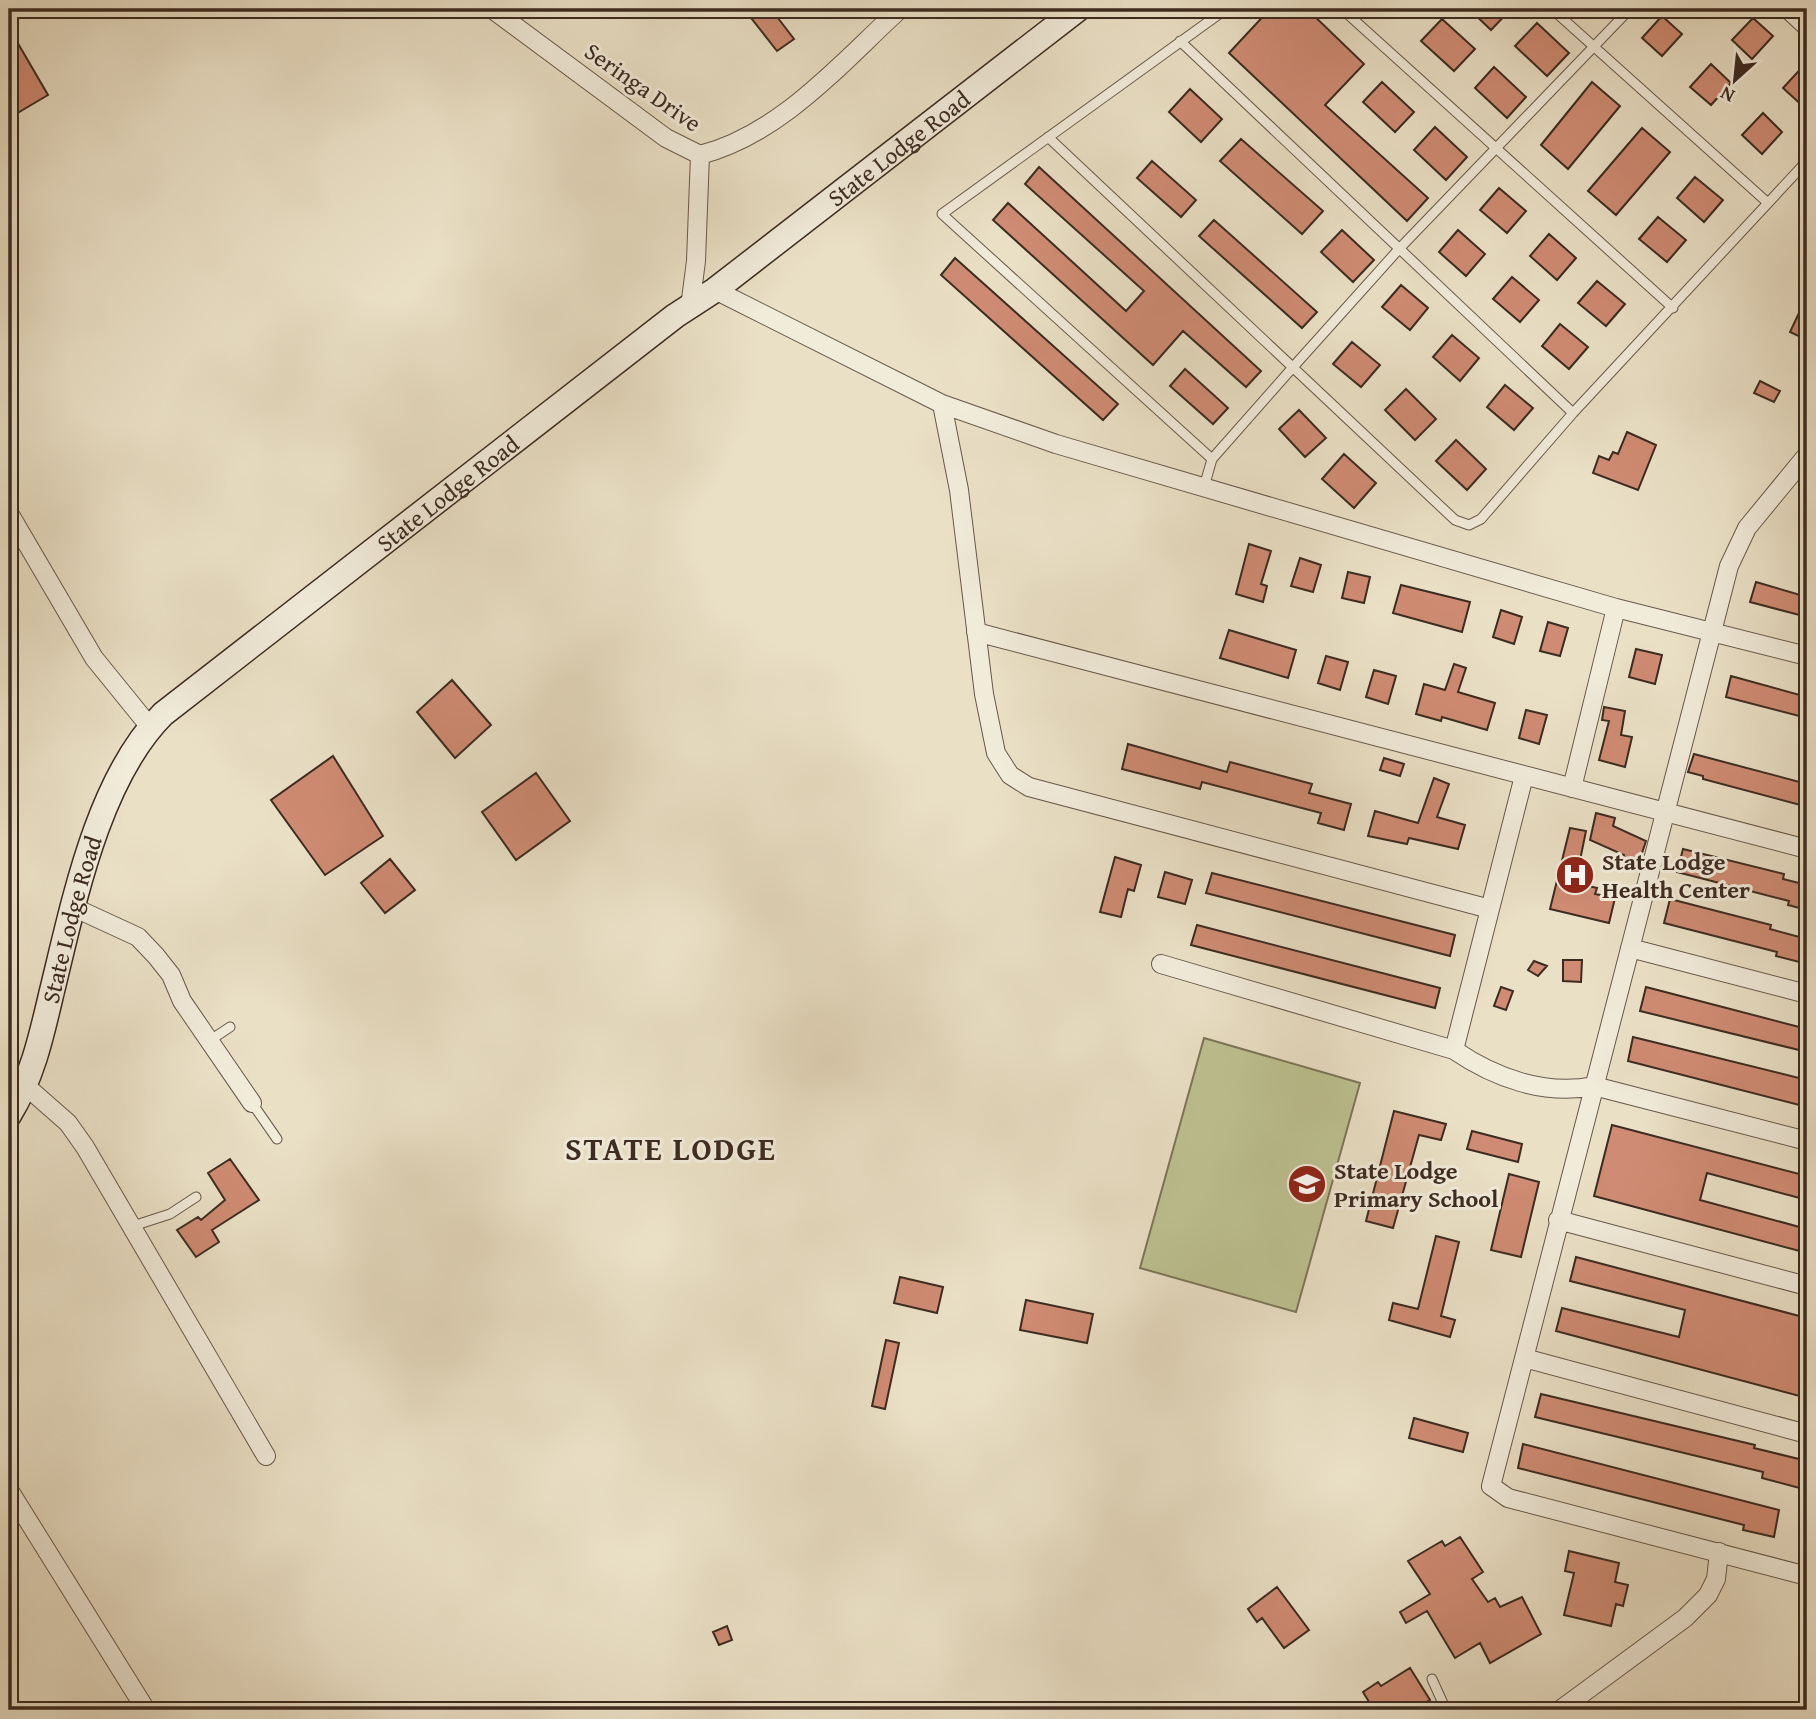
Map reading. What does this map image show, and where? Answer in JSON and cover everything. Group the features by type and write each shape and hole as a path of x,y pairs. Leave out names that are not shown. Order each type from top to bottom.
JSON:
{"street":[{"name":"Seringa Drive","path":"492,9 666,138 700,155 725,149 783,115 900,9"},
{"name":"State Lodge Road","path":"9,1115 27,1087 73,907 113,787 150,727 1078,9"},
{"path":"690,307 697,250 700,155"},
{"path":"715,290 942,404 1056,444 1616,608 1807,656"},
{"path":"942,404 959,490 976,632 996,752 1010,775 1030,787 1490,909"},
{"path":"1807,455 1747,528 1729,566 1710,630 1667,813 1558,1220 1491,1486 1508,1498 1807,1576"},
{"path":"9,513 94,658 150,727"},
{"path":"1572,788 1616,608"},
{"path":"976,632 1807,849"},
{"path":"1454,1050 1524,776"},
{"path":"73,907 138,937 171,975 181,1001 252,1103"},
{"path":"1630,948 1807,994"},
{"path":"1161,964 1454,1050 1477,1065 1514,1080 1567,1091 1594,1086 1807,1141"},
{"path":"27,1087 68,1124 133,1226 266,1456"},
{"path":"1558,1220 1807,1286"},
{"path":"1524,1358 1807,1434"},
{"path":"9,1490 146,1710"},
{"path":"1560,1710 1685,1618 1708,1595 1716,1578 1719,1552"}],"lane":[{"path":"1212,459 942,214 1226,9"},
{"path":"1342,9 1497,146 1673,309"},
{"path":"1552,9 1768,203"},
{"path":"1204,487 1212,459 1294,366 1399,249 1630,9"},
{"path":"1781,9 1807,33"},
{"path":"1180,41 1573,413"},
{"path":"1048,137 1455,520 1469,525 1481,519 1573,413 1673,309 1807,161"},
{"path":"209,1041 230,1027"},
{"path":"252,1103 277,1139"},
{"path":"133,1226 170,1214 196,1197"},
{"path":"1432,1679 1446,1710"}],"green space":[{"path":"1204,1038 1360,1083 1296,1312 1140,1268"}],"building":[{"path":"744,9 771,9 794,39 777,51"},
{"path":"1270,9 1307,9 1364,64 1325,105 1428,198 1407,221 1229,53"},
{"path":"1469,9 1511,9 1491,30"},
{"path":"1662,16 1682,34 1662,56 1642,38"},
{"path":"1753,18 1773,36 1752,59 1732,40"},
{"path":"1442,19 1475,49 1454,71 1421,41"},
{"path":"1537,23 1569,53 1547,76 1515,46"},
{"path":"9,28 48,95 9,118"},
{"path":"1807,62 1807,110 1783,88"},
{"path":"1711,64 1731,83 1711,105 1690,87"},
{"path":"1494,67 1526,97 1507,118 1475,88"},
{"path":"1382,82 1414,112 1395,132 1363,102"},
{"path":"1592,82 1620,106 1568,169 1541,145"},
{"path":"1190,89 1222,119 1201,142 1169,112"},
{"path":"1763,113 1782,132 1762,154 1742,135"},
{"path":"1435,127 1467,157 1446,180 1414,150"},
{"path":"1642,128 1670,152 1616,215 1588,191"},
{"path":"1241,139 1323,211 1302,234 1220,161"},
{"path":"1152,161 1196,200 1181,217 1137,178"},
{"path":"1039,167 1261,371 1246,387 1183,331 1153,365 993,220 1008,203 1126,311 1144,291 1025,184"},
{"path":"1695,177 1723,200 1704,222 1677,198"},
{"path":"1499,188 1526,211 1507,233 1480,210"},
{"path":"1658,217 1686,240 1667,262 1639,239"},
{"path":"1214,220 1317,312 1302,328 1199,236"},
{"path":"1342,230 1374,260 1353,282 1321,252"},
{"path":"1458,230 1485,254 1466,276 1439,252"},
{"path":"1549,234 1576,258 1557,280 1530,256"},
{"path":"955,258 1118,404 1103,420 941,275"},
{"path":"1512,277 1539,300 1520,322 1493,299"},
{"path":"1597,281 1625,304 1606,326 1578,303"},
{"path":"1401,285 1428,308 1410,330 1382,307"},
{"path":"1807,296 1807,340 1790,332"},
{"path":"1560,324 1588,347 1569,369 1542,346"},
{"path":"1452,335 1479,358 1460,381 1433,357"},
{"path":"1352,342 1380,365 1361,387 1333,364"},
{"path":"1185,369 1228,408 1213,424 1170,386"},
{"path":"1760,381 1780,391 1774,402 1754,393"},
{"path":"1505,385 1533,408 1514,430 1487,407"},
{"path":"1406,389 1436,419 1415,440 1385,410"},
{"path":"1299,410 1326,438 1305,457 1279,429"},
{"path":"1627,432 1656,445 1638,490 1593,473 1599,456 1609,460 1613,452 1618,454"},
{"path":"1456,440 1486,469 1467,490 1436,461"},
{"path":"1344,454 1376,483 1354,508 1322,479"},
{"path":"1249,544 1271,551 1261,584 1267,586 1263,602 1236,594"},
{"path":"1300,558 1321,565 1313,592 1291,586"},
{"path":"1348,572 1370,577 1364,603 1342,598"},
{"path":"1756,582 1807,597 1807,617 1750,602"},
{"path":"1401,585 1470,602 1462,632 1393,613"},
{"path":"1501,610 1522,617 1514,644 1493,637"},
{"path":"1548,622 1568,628 1560,656 1540,651"},
{"path":"1229,630 1296,650 1288,678 1220,658"},
{"path":"1636,649 1662,655 1655,684 1629,677"},
{"path":"1326,656 1348,662 1340,690 1318,683"},
{"path":"1454,664 1466,668 1458,692 1495,703 1487,730 1442,717 1441,721 1416,714 1424,684 1445,690"},
{"path":"1374,670 1396,676 1388,704 1366,697"},
{"path":"1731,676 1807,697 1807,718 1726,697"},
{"path":"452,680 491,725 455,758 417,712"},
{"path":"1604,707 1625,711 1621,735 1632,737 1625,767 1599,760 1609,721 1602,720"},
{"path":"1526,710 1547,715 1539,744 1519,738"},
{"path":"1128,744 1227,772 1230,762 1312,784 1309,793 1351,804 1344,830 1318,823 1321,813 1202,782 1200,789 1122,769"},
{"path":"1694,754 1807,784 1804,806 1703,779 1703,776 1688,772"},
{"path":"333,756 383,836 325,875 271,800"},
{"path":"1384,758 1404,764 1400,776 1380,770"},
{"path":"536,773 570,821 516,860 482,812"},
{"path":"1434,778 1449,784 1437,817 1465,825 1458,849 1409,838 1407,844 1368,836 1375,811 1418,823"},
{"path":"1596,813 1615,818 1613,826 1646,841 1638,865 1623,859 1624,855 1590,840"},
{"path":"1570,828 1586,831 1578,870 1583,872 1580,884 1597,888 1595,894 1615,898 1609,923 1550,909"},
{"path":"1683,849 1784,874 1783,879 1807,885 1807,910 1788,905 1789,901 1677,872"},
{"path":"1115,857 1141,865 1134,891 1128,889 1121,917 1100,912"},
{"path":"390,859 415,890 385,913 361,883"},
{"path":"1165,872 1192,880 1185,904 1158,897"},
{"path":"1212,873 1455,935 1450,956 1206,893"},
{"path":"1670,899 1771,925 1770,929 1807,939 1807,964 1776,956 1777,952 1664,923"},
{"path":"1197,925 1440,988 1435,1008 1191,945"},
{"path":"1563,960 1582,960 1581,982 1563,981"},
{"path":"1534,961 1547,966 1538,976 1528,970"},
{"path":"1501,987 1513,991 1506,1010 1494,1006"},
{"path":"1646,987 1807,1029 1807,1052 1640,1011"},
{"path":"1633,1037 1807,1080 1807,1107 1628,1061"},
{"path":"1394,1111 1446,1124 1441,1140 1419,1135 1393,1228 1366,1221"},
{"path":"1612,1125 1807,1176 1807,1200 1707,1173 1700,1200 1807,1229 1807,1253 1594,1196"},
{"path":"1472,1131 1522,1144 1518,1162 1467,1149"},
{"path":"230,1159 259,1200 212,1230 219,1242 196,1257 177,1230 198,1217 201,1220 225,1200 208,1173"},
{"path":"1509,1174 1539,1182 1521,1257 1491,1250"},
{"path":"1436,1236 1459,1242 1441,1316 1455,1320 1450,1337 1389,1320 1393,1303 1418,1309"},
{"path":"1576,1257 1807,1318 1807,1398 1556,1331 1562,1308 1679,1337 1685,1310 1570,1281"},
{"path":"900,1277 943,1287 937,1313 894,1303"},
{"path":"1026,1300 1093,1314 1087,1343 1020,1330"},
{"path":"886,1340 899,1343 885,1409 872,1406"},
{"path":"1541,1394 1755,1445 1754,1448 1807,1461 1807,1490 1762,1478 1763,1472 1535,1417"},
{"path":"1414,1418 1468,1433 1463,1452 1409,1438"},
{"path":"1523,1444 1779,1510 1774,1537 1743,1530 1744,1525 1518,1468"},
{"path":"1460,1537 1483,1572 1472,1579 1488,1602 1495,1598 1500,1607 1522,1597 1541,1634 1490,1663 1480,1643 1455,1658 1427,1611 1406,1623 1400,1612 1430,1594 1408,1561 1442,1541 1445,1546"},
{"path":"1569,1551 1619,1563 1615,1582 1628,1585 1623,1606 1616,1604 1611,1626 1564,1615 1574,1573 1565,1571"},
{"path":"1277,1587 1309,1630 1284,1648 1262,1618 1257,1622 1248,1609"},
{"path":"727,1626 732,1640 719,1645 713,1632"},
{"path":"1410,1668 1430,1700 1413,1710 1374,1710 1363,1692 1378,1682 1381,1686"}],"place":[{"name":"State Lodge Health Center","path":"1575,875"},
{"name":"State Lodge Primary School","path":"1307,1184"}],"district":[{"name":"STATE LODGE","path":"671,1148"}]}
